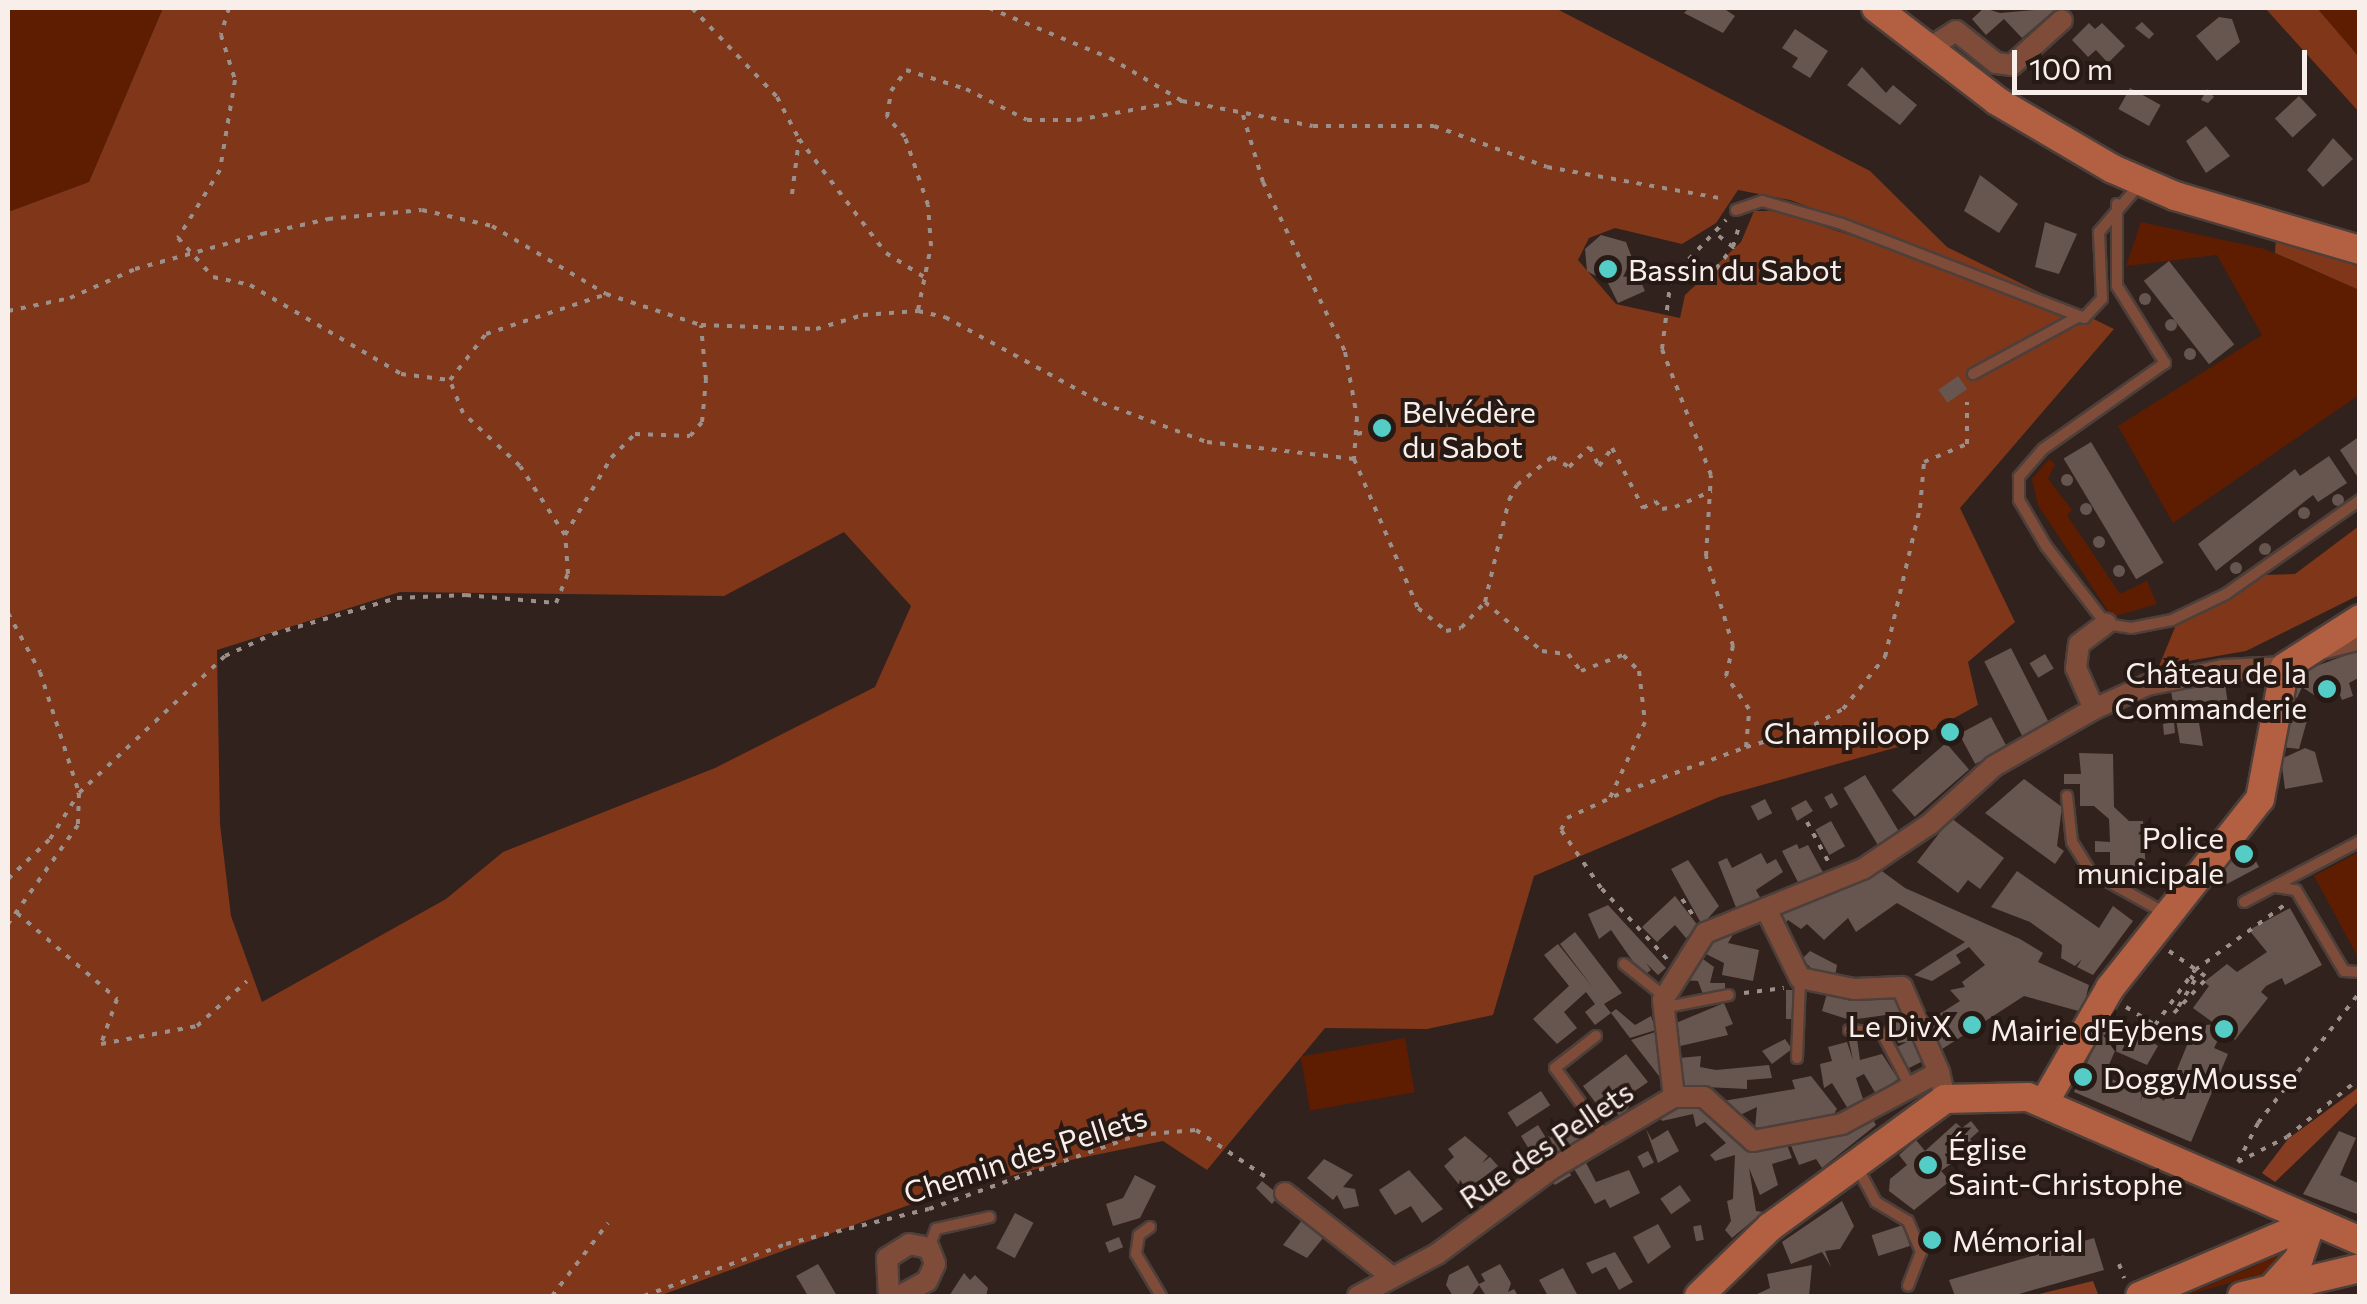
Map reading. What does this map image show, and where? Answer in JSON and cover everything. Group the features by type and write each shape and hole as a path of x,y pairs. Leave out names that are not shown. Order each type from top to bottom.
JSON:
{"street":[{"path":"1876,8 1997,100 2144,182 2360,250"},
{"path":"1928,49 1956,31 1996,63 2012,65 2062,20"},
{"path":"1674,1096 1664,1002 1678,971 1705,934 1837,881 1908,841 1994,766 2094,709 2147,685 2223,670 2285,667 2360,619"},
{"path":"2094,709 2076,668 2079,644 2106,624"},
{"path":"2308,650 2360,639"},
{"path":"2044,1102 2105,996 2260,799 2285,667"},
{"path":"1767,911 1795,982 1854,989 1902,987 1942,1085"},
{"path":"1942,1085 2044,1102 2258,1200 2360,1265"},
{"path":"1699,1296 1729,1262 1856,1164 1942,1085"},
{"name":"Rue des Pellets","path":"1358,1296 1437,1254 1605,1136 1674,1096 1704,1097 1753,1141 1842,1124 1910,1086 1942,1085"},
{"path":"1285,1193 1392,1276"},
{"path":"2273,1287 2299,1258 2303,1230"},
{"path":"2132,1288 2172,1289 2303,1230 2360,1240"},
{"path":"932,1238 934,1264 927,1281 903,1295 887,1258 896,1247 932,1238"},
{"path":"2242,1296 2360,1265"}],"lane":[{"path":"1974,374 2078,317 2102,299 2099,232 2117,204 2144,182"},
{"path":"1736,210 1762,201 1842,224 2012,285 2078,317"},
{"path":"2117,204 2118,286 2165,363 2043,448 2019,477 2019,500 2046,546 2106,624 2131,628 2172,620 2226,594 2360,500"},
{"path":"2067,796 2072,842 2091,872 2168,914"},
{"path":"2244,902 2360,841"},
{"path":"2276,886 2296,890 2344,972 2360,972"},
{"path":"1624,964 1664,1002 1729,995"},
{"path":"1795,982 1798,1058"},
{"path":"1848,1030 1882,1032 1910,1086"},
{"path":"1596,1036 1555,1068 1605,1136"},
{"path":"1856,1164 1876,1202 1908,1221 1921,1252 1908,1286"},
{"path":"932,1238 990,1217"},
{"path":"1150,1226 1139,1235 1136,1254 1161,1296"}],"path":[{"path":"228,8 222,35 235,80 220,170 177,232 212,277 250,285 402,374 450,380"},
{"path":"692,8 777,97 799,140 886,253 925,278"},
{"path":"989,8 1110,58 1182,101 1313,126 1434,126 1548,166 1629,186 1685,189 1736,210"},
{"path":"918,311 925,278 928,205 905,137 887,117 891,91 906,70 966,89 1027,120 1076,120 1182,101"},
{"path":"1243,115 1262,182 1346,352 1357,434 1354,459 1418,608 1446,631 1461,628 1485,602 1509,500 1517,485 1552,457 1569,468 1590,447 1599,466 1612,448 1643,508 1655,501 1662,510 1714,490"},
{"path":"792,194 799,140"},
{"path":"8,311 70,298 135,270 328,218 422,210 492,226 606,294 701,326 816,329 863,315 918,311 944,317 1102,403 1207,442 1354,459"},
{"path":"1736,210 1671,278 1662,349 1714,490 1706,556 1733,646 1726,676 1749,710 1746,747"},
{"path":"1708,279 1740,231 1736,210"},
{"path":"1714,232 1732,247"},
{"path":"450,380 486,334 606,294"},
{"path":"565,535 611,458 635,434 690,436 702,422 701,326"},
{"path":"8,879 50,839 79,793 225,656 273,634 397,598 466,595 556,603 568,574 565,535 520,466 464,413 450,380"},
{"path":"1678,971 1572,850 1561,830 1566,818 1746,747 1803,731 1844,710 1885,656 1924,462 1966,444 1967,402"},
{"path":"1357,434 1378,429"},
{"path":"1485,602 1542,651 1568,654 1582,671 1623,655 1638,671 1645,722 1609,800"},
{"path":"8,614 40,672 79,793 78,824 8,924"},
{"path":"1807,822 1837,881"},
{"path":"2105,996 2156,1026 2195,970 2299,898"},
{"path":"17,913 117,1000 101,1044 197,1026 246,981"},
{"path":"2149,937 2206,977 2174,1013 2195,980 2190,976"},
{"path":"1729,995 1795,982"},
{"path":"2360,992 2258,1123 2237,1164 2287,1138 2360,1078"},
{"name":"Chemin des Pellets","path":"644,1296 786,1244 878,1223 1138,1135 1196,1130 1239,1154 1285,1193"},
{"path":"552,1296 608,1223"},
{"path":"2119,1264 2132,1288"}],"shaded area":[{"path":"8,8 163,8 89,182 8,212"},
{"path":"163,8 1555,8 1870,171 1947,247 2114,329 1960,508 2015,622 1968,662 1978,705 1905,745 1719,797 1534,876 1493,1015 1427,1029 1325,1028 1207,1170 1163,1141 1071,1160 931,1197 659,1296 8,1296 8,212 89,182","holes":["1738,190 1790,200 1976,268 1970,275 1777,211 1754,211 1741,242 1685,295 1680,318 1616,304 1578,260 1589,238 1615,228 1682,244 1716,223","844,532 911,606 875,687 715,768 503,852 446,899 262,1002 231,916 220,824 217,650 400,592 724,596"]},
{"path":"2265,8 2317,8 2359,57 2359,112"},
{"path":"2317,8 2359,8 2359,57 2337,32"},
{"path":"2141,222 2265,249 2359,290 2359,395 2173,523 2118,426 2262,335 2217,255 2126,266"},
{"path":"2276,235 2359,267 2359,290 2275,253"},
{"path":"2049,459 2055,464 2048,479 2072,510 2067,515 2120,594 2147,581 2157,604 2112,617 2038,505 2032,479"},
{"path":"2359,526 2359,595 2246,651 2159,666 2176,625 2263,575 2295,574"},
{"path":"2359,852 2360,959 2314,876"},
{"path":"1405,1038 1415,1092 1310,1111 1301,1056"},
{"path":"2359,1087 2359,1101 2275,1182 2262,1173 2288,1139"},
{"path":"2293,1244 2273,1271 2183,1296 2255,1266"},
{"path":"2093,1281 2098,1294 2031,1296"}],"building":[{"path":"1689,8 1723,8 1735,16 1723,33 1684,13"},
{"path":"1984,8 2000,13 2057,8 2022,38 2004,19 1986,35 1972,19"},
{"path":"2219,17 2232,19 2240,42 2217,61 2196,36"},
{"path":"2142,22 2154,34 2149,39 2135,28"},
{"path":"2089,23 2095,29 2102,23 2125,46 2108,63 2096,50 2088,57 2072,40"},
{"path":"1795,29 1828,51 1810,78 1792,67 1798,58 1782,48"},
{"path":"1862,67 1886,93 1893,85 1917,105 1900,125 1847,85"},
{"path":"2130,88 2161,105 2149,126 2118,109"},
{"path":"2207,89 2214,97 2208,103 2201,100"},
{"path":"2299,96 2317,115 2293,138 2275,119"},
{"path":"2206,126 2230,156 2206,173 2186,141"},
{"path":"2333,138 2353,159 2323,187 2307,170"},
{"path":"1980,175 2018,204 1999,233 1964,211"},
{"path":"2045,222 2077,234 2059,274 2035,267"},
{"name":"Bassin du Sabot","path":"1601,235 1626,242 1632,258 1623,277 1638,275 1645,291 1618,303 1608,283 1587,271 1585,249"},
{"path":"2169,261 2234,345 2209,364 2144,281"},
{"path":"2145,293 2151,299 2145,305 2139,299"},
{"path":"2171,319 2177,325 2171,331 2165,325"},
{"path":"2190,348 2196,354 2190,360 2184,354"},
{"path":"1958,376 1967,389 1948,403 1938,390"},
{"path":"2360,436 2360,474 2357,476 2340,450"},
{"path":"2091,442 2164,563 2136,579 2064,458"},
{"path":"2329,456 2347,483 2318,502 2313,495 2216,571 2198,544 2295,469 2300,476"},
{"path":"2067,474 2073,480 2067,486 2061,480"},
{"path":"2338,494 2344,500 2338,506 2332,500"},
{"path":"2086,503 2092,509 2086,515 2080,509"},
{"path":"2304,507 2310,513 2304,519 2298,513"},
{"path":"2099,536 2105,542 2099,548 2093,542"},
{"path":"2265,543 2271,549 2265,555 2259,549"},
{"path":"2236,562 2242,568 2236,574 2230,568"},
{"path":"2119,565 2125,571 2119,577 2113,571"},
{"path":"2011,648 2050,725 2023,738 1984,662"},
{"path":"2360,650 2360,677 2349,683 2353,696 2342,700 2337,688 2317,697 2302,687 2297,698 2292,694 2311,668"},
{"path":"2045,654 2054,669 2038,678 2030,663"},
{"path":"2225,684 2230,718 2198,717 2203,746 2180,743 2171,691"},
{"path":"2288,713 2308,717 2299,749 2282,747"},
{"path":"1991,717 2007,747 1975,764 1959,734"},
{"path":"2174,722 2175,733 2164,735 2163,724"},
{"path":"1946,743 1969,769 1915,817 1892,790"},
{"path":"2305,748 2315,752 2323,782 2285,789 2281,759"},
{"path":"2079,753 2113,754 2114,807 2129,821 2143,821 2146,873 2110,873 2110,852 2095,852 2095,841 2110,842 2109,819 2094,806 2080,806 2080,784 2064,784 2064,774 2081,774"},
{"path":"1865,775 1901,834 1879,847 1844,788"},
{"path":"2024,779 2062,807 2057,846 2064,851 2055,864 1985,813"},
{"path":"1832,793 1838,804 1830,809 1824,797"},
{"path":"1765,799 1772,813 1758,821 1751,806"},
{"path":"1806,800 1813,811 1797,821 1791,808"},
{"path":"1951,818 2004,858 1980,889 1968,880 1958,893 1917,862"},
{"path":"1831,821 1845,846 1829,855 1815,830"},
{"name":"Police municipale","path":"2246,842 2259,867 2225,885 2218,873"},
{"path":"1797,844 1799,849 1808,845 1825,876 1801,888 1782,851"},
{"path":"1761,853 1767,864 1776,859 1783,872 1756,890 1762,901 1737,910 1718,862 1727,858 1732,868"},
{"path":"1688,860 1719,906 1702,925 1671,869"},
{"path":"1875,866 1905,888 2020,939 2043,953 2038,962 2089,985 2082,1012 2024,996 1936,1053 1922,1025 1960,1001 1950,990 1965,987 1962,982 1985,965 1969,947 1956,955 1961,963 1932,981 1914,975 1965,942 1897,903 1856,932 1848,918 1824,940 1807,924 1801,929 1788,920 1782,927 1782,912"},
{"path":"2017,871 2099,928 2113,906 2133,921 2093,975 2077,967 2082,959 2075,966 2061,958 2062,945 2030,922 1991,907"},
{"path":"1675,896 1699,927 1686,938 1675,925 1657,942 1642,927"},
{"path":"1608,905 1666,968 1658,975 1646,963 1651,970 1643,976 1611,930 1599,939 1588,914"},
{"name":"Mairie d'Eybens","path":"2290,908 2322,965 2285,985 2282,978 2266,986 2261,992 2268,998 2235,1040 2223,1030 2214,1048 2228,1054 2191,1142 2074,1092 2110,1011 2158,1046 2147,1065 2115,1051 2104,1076 2143,1092 2140,1102 2146,1088 2164,1101 2190,1038 2203,1043 2206,1025 2215,1024 2193,1008 2209,986 2204,982 2227,964 2237,972 2267,952 2249,930"},
{"path":"1741,921 1728,943 1759,950 1753,981 1722,975 1724,963 1696,949"},
{"path":"1575,932 1622,993 1604,1004 1611,1013 1595,1025 1585,1012 1595,1004 1586,992 1564,1012 1577,1028 1557,1044 1533,1019 1569,986 1544,955 1558,944 1593,988 1560,944"},
{"path":"1810,951 1837,965 1835,977 1812,969 1802,959"},
{"path":"1696,954 1714,967 1710,983 1725,983 1725,994 1704,997 1698,981 1681,980"},
{"path":"1786,990 1793,990 1793,1019 1786,1019"},
{"path":"1828,990 1893,991 1927,1059 1907,1069 1897,1047 1907,1042 1898,1043 1888,1018 1893,1014 1850,1020 1822,1011"},
{"path":"1724,1003 1733,1024 1725,1027 1728,1035 1676,1047 1671,1029 1676,1023"},
{"path":"1616,1009 1635,1025 1651,1016 1656,1030 1630,1038 1611,1013"},
{"path":"1655,1032 1665,1075 1659,1076 1631,1040"},
{"path":"1785,1039 1792,1049 1772,1064 1762,1051"},
{"path":"1857,1039 1860,1060 1882,1054 1898,1079 1876,1094 1864,1074 1856,1078 1865,1105 1850,1112 1832,1083 1824,1088 1820,1064 1832,1061 1828,1047 1847,1042 1853,1060 1849,1041"},
{"path":"1626,1054 1648,1082 1629,1095 1633,1101 1621,1118 1613,1108 1604,1114 1583,1086"},
{"path":"1701,1056 1700,1067 1716,1070 1769,1065 1772,1078 1747,1080 1747,1089 1684,1086 1679,1058"},
{"path":"1811,1076 1837,1109 1832,1117 1755,1128 1757,1107 1736,1117 1723,1101 1795,1089 1792,1080"},
{"path":"1541,1091 1550,1105 1517,1127 1507,1113"},
{"path":"1701,1101 1729,1127 1786,1142 1792,1158 1772,1164 1778,1185 1760,1195 1749,1168 1756,1211 1763,1212 1732,1238 1725,1230 1731,1221 1727,1201 1733,1199 1735,1155 1715,1161 1710,1155 1726,1143 1705,1122 1696,1127 1693,1114 1662,1121 1658,1112"},
{"path":"1872,1118 1876,1125 1822,1168 1816,1159 1799,1165 1789,1141"},
{"name":"Église Saint-Christophe","path":"1971,1121 1979,1131 1970,1139 1975,1146 1941,1171 1950,1181 1914,1210 1889,1191 1890,1179 1907,1165 1899,1155 1916,1140 1925,1151 1956,1123 1962,1128"},
{"path":"1568,1124 1582,1141 1531,1175 1516,1158 1529,1149 1521,1136 1538,1125 1546,1138"},
{"path":"1646,1129 1652,1140 1668,1130 1679,1151 1658,1163"},
{"path":"2339,1131 2356,1138 2340,1175 2360,1184 2360,1215 2303,1194"},
{"path":"1465,1136 1488,1156 1482,1163 1490,1157 1498,1166 1465,1192 1444,1166 1454,1157 1448,1149"},
{"path":"1648,1151 1654,1163 1643,1168 1637,1156"},
{"path":"1582,1155 1596,1182 1629,1170 1640,1193 1610,1208 1605,1199 1595,1204 1570,1162"},
{"path":"1324,1159 1353,1175 1343,1187 1355,1189 1359,1206 1344,1209 1337,1195 1333,1200 1307,1178"},
{"path":"1565,1165 1571,1175 1555,1185 1549,1175"},
{"path":"1409,1170 1443,1209 1422,1223 1411,1206 1395,1215 1379,1190"},
{"path":"1135,1175 1156,1186 1140,1218 1113,1226 1106,1204 1123,1198"},
{"path":"1262,1181 1279,1195 1272,1204 1256,1188"},
{"path":"1680,1185 1691,1201 1671,1214 1660,1199"},
{"path":"1842,1201 1854,1226 1840,1249 1825,1251 1831,1267 1822,1252 1791,1264 1782,1242"},
{"path":"1015,1213 1034,1223 1015,1258 996,1248"},
{"path":"1306,1215 1327,1233 1307,1258 1283,1245"},
{"path":"1658,1224 1671,1247 1648,1264 1633,1237"},
{"path":"1701,1225 1704,1240 1696,1241 1693,1227"},
{"path":"1903,1225 1910,1246 1878,1256 1872,1235"},
{"path":"1119,1237 1123,1247 1109,1253 1105,1243"},
{"path":"2094,1238 2104,1270 2012,1296 1955,1296 1949,1280"},
{"path":"1615,1252 1633,1282 1619,1290 1606,1267 1592,1274 1586,1263"},
{"path":"818,1264 837,1296 808,1296 796,1276"},
{"path":"1500,1264 1511,1283 1508,1292 1514,1289 1518,1296 1486,1296 1479,1285 1471,1296 1453,1296 1446,1285 1449,1275 1468,1265 1479,1284 1485,1281 1481,1274"},
{"path":"1812,1265 1809,1296 1753,1296 1770,1288 1767,1274"},
{"path":"1563,1268 1578,1296 1548,1296 1539,1280"},
{"path":"964,1273 970,1280 975,1275 988,1288 986,1296 949,1296"}],"place":[{"name":"Bassin du Sabot","path":"1608,269"},
{"name":"Belvédère du Sabot","path":"1382,428"},
{"name":"Château de la Commanderie","path":"2327,689"},
{"name":"Champiloop","path":"1950,732"},
{"name":"Police municipale","path":"2244,854"},
{"name":"Le DivX","path":"1972,1025"},
{"name":"Mairie d'Eybens","path":"2224,1029"},
{"name":"DoggyMousse","path":"2083,1077"},
{"name":"Église Saint-Christophe","path":"1928,1165"},
{"name":"Mémorial","path":"1932,1240"}]}
